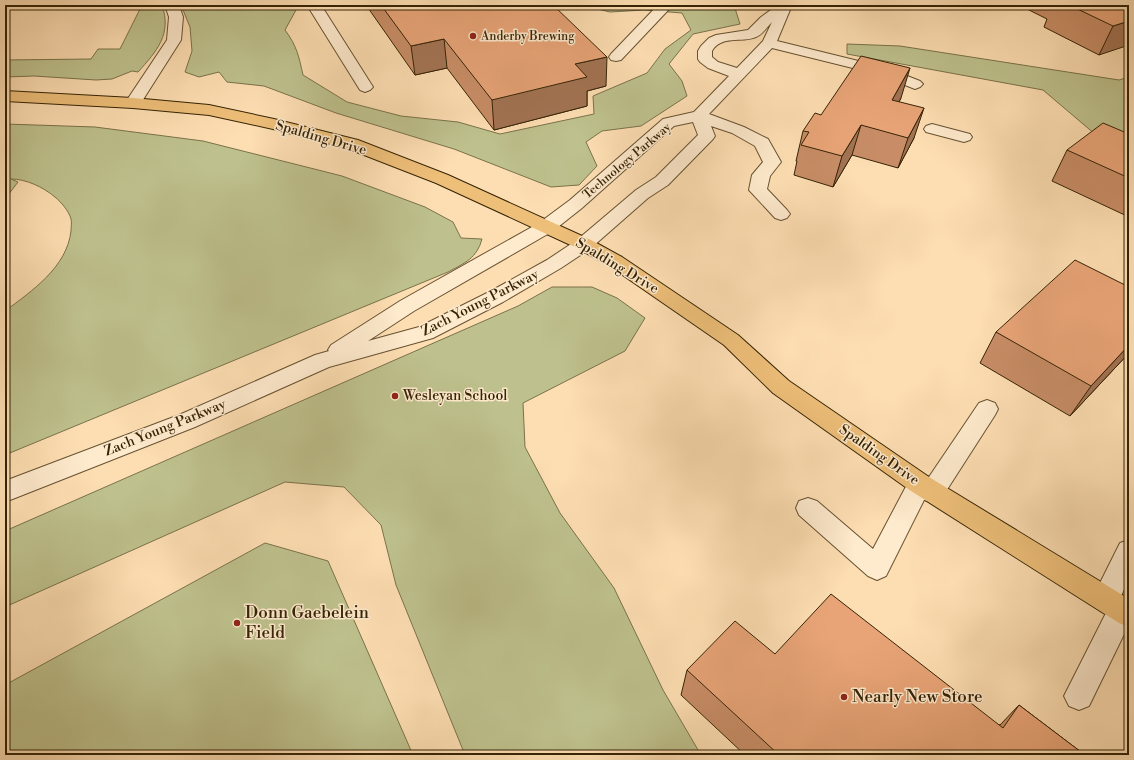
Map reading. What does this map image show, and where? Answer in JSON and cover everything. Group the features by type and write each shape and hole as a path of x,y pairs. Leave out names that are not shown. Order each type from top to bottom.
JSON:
{"main road":[{"name":"Spalding Drive","path":"5,96 133,103 209,110 274,124 352,144 442,180 584,244 615,261 731,340 781,387 926,488 1119,608"}],"street":[{"path":"133,103 174,40 176,17 172,5"},
{"path":"314,5 365,87"},
{"path":"616,57 666,5"},
{"path":"700,115 769,43 782,15 782,5"},
{"path":"740,74 713,65 705,59 704,55 707,48 717,39 733,35 752,34 782,5"},
{"path":"769,43 882,71 915,84"},
{"path":"700,115 738,130 762,143 772,162 761,175 758,190 781,214"},
{"path":"584,244 642,194 662,181 707,136 700,115"},
{"name":"Technology Parkway","path":"546,227 576,204 669,122 700,115"},
{"path":"932,129 964,136"},
{"name":"Zach Young Parkway","path":"323,361 407,306 546,227"},
{"name":"Zach Young Parkway","path":"5,492 187,421 323,361 426,333 496,297 554,264 584,244"},
{"path":"808,508 877,568 898,525 987,409"},
{"path":"1079,696 1119,608 1129,551"}],"green space":[{"path":"142,5 162,5 165,15 165,25 161,42 157,49 138,72 132,71 112,79 96,80 34,76 5,77 5,60 91,59 98,49 120,49"},
{"path":"181,5 296,5 296,10 285,30 299,57 303,75 347,102 401,116 458,122 500,134 594,114 593,96 647,73 665,49 691,30 682,13 644,10 610,12 581,5 734,5 740,24 693,34 669,64 682,81 687,96 641,126 602,131 586,142 597,166 579,185 551,187 454,149 336,113 264,86 227,82 219,72 199,77 185,72 192,51 190,27"},
{"path":"847,44 900,46 1119,80 1129,77 1129,149 1096,135 1043,90 847,54"},
{"path":"5,124 95,127 203,141 342,176 425,207 453,222 461,238 482,239 477,251 470,259 448,272 5,455 5,311 47,277 63,256 71,231 71,219 57,199 45,190 28,182 11,179 18,182 5,199"},
{"path":"552,287 592,287 617,298 645,318 625,351 523,403 525,447 560,513 614,588 663,690 701,755 465,755 396,585 381,525 344,487 285,482 5,607 5,531 518,306"},
{"name":"Donn Gaebelein Field","path":"265,543 328,561 413,755 5,755 5,685"}],"building":[{"name":"Anderby Brewing","path":"381,5 553,5 607,57 575,64 587,77 492,100 444,39 411,46"},
{"path":"1069,5 1129,5 1129,21 1113,26"},
{"path":"861,56 910,68 892,100 924,108 908,138 861,125 842,156 801,145 809,132 803,131 815,113 821,115"},
{"path":"1103,123 1129,134 1129,178 1067,150"},
{"path":"1075,260 1129,287 1129,345 1091,386 996,332"},
{"path":"831,594 1003,728 1019,705 1085,755 779,755 687,670 735,621 775,654"}],"place":[{"name":"Anderby Brewing","path":"473,36"},
{"name":"Wesleyan School","path":"395,396"},
{"name":"Donn Gaebelein Field","path":"237,623"},
{"name":"Nearly New Store","path":"844,697"}]}
